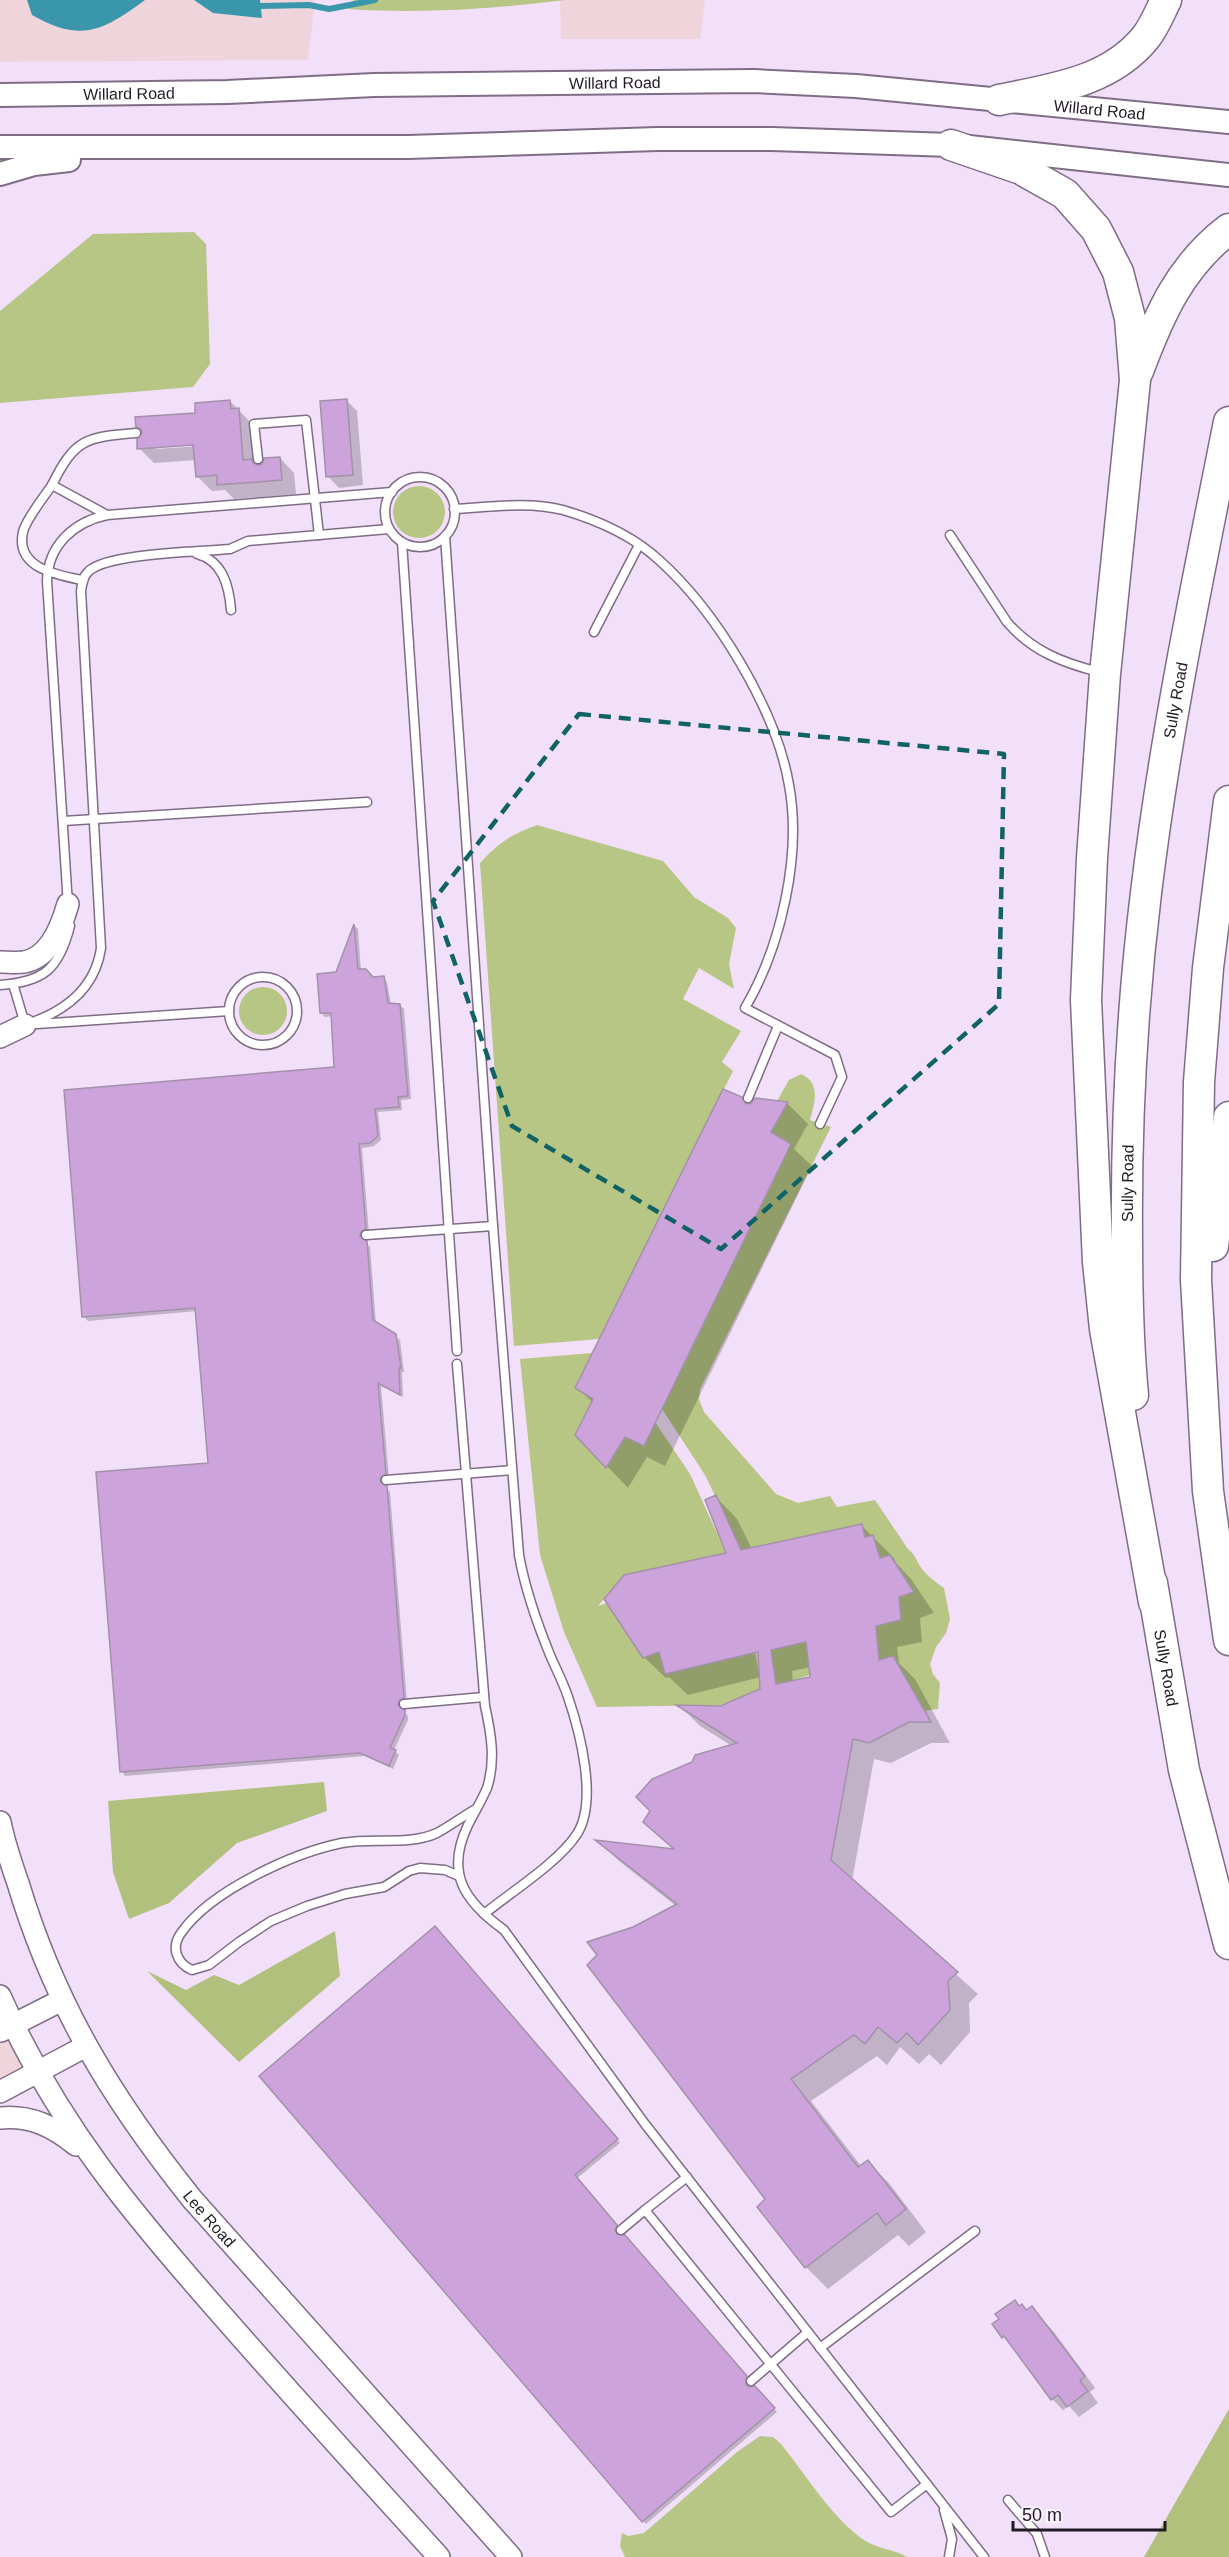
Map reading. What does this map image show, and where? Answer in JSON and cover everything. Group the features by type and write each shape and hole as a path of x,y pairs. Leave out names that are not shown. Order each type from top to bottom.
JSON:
{"highway":[{"path":"999,100 1076,84 1117,64 1146,37 1166,0"},
{"path":"951,145 1021,169 1065,194 1096,229 1118,272 1127,307 1135,380 1105,674 1092,858 1086,1000 1098,1262 1112,1371 1154,1602"},
{"path":"1135,380 1153,330 1174,290 1218,237"},
{"name":"Sully Road","path":"1229,422 1189,626 1158,807 1146,894 1130,1076 1127,1257 1132,1386 1154,1602 1184,1770 1229,1944"},
{"path":"1229,801 1208,968 1198,1082 1196,1280 1208,1491 1229,1640"},
{"path":"1208,1491 1208,1354 1214,1230 1229,1117"}],"main road":[{"name":"Willard Road","path":"0,95 227,92 374,85 754,81 856,86 1228,122"},
{"path":"0,147 408,147 734,138 951,145 1224,174"},
{"path":"0,174 34,164 171,148"}],"street":[{"path":"0,962 26,962 38,956 56,937 68,904"},
{"path":"0,1036 25,1025"},
{"name":"Lee Road","path":"0,1822 31,1928 62,2000 108,2085 147,2143 192,2199 511,2557"},
{"path":"0,1996 6,2028 91,2157 152,2236 439,2557"},
{"path":"6,2028 62,2000"},
{"path":"0,2092 86,2046"},
{"path":"0,2118 16,2116 49,2127 91,2157"}],"lane":[{"path":"258,459 254,424 306,420 319,535"},
{"path":"82,580 47,573 35,566 24,552 23,531 69,454 76,447 98,438 136,433"},
{"path":"414,478 434,480 444,487 450,495 454,509 452,526 445,536 427,546 419,547 402,542 389,529 385,510 392,492 398,485 414,478"},
{"path":"52,485 107,515"},
{"path":"0,985 13,984 43,974 56,964 70,926 47,573 57,546 64,537 79,524 107,515 392,492"},
{"path":"454,509 522,505 558,509 607,527 639,545 660,561 686,588 729,646 767,713 785,766 791,800 792,834 789,879 774,944 746,1008 835,1055 842,1077 820,1124"},
{"path":"25,1025 47,1017 65,1006 85,986 99,964 102,930 82,580 88,572 108,560 230,549 248,541 389,529"},
{"path":"950,535 1016,633 1058,661 1105,674"},
{"path":"445,536 493,1226 522,1571 550,1655 572,1710 584,1760 586,1802 577,1835 564,1850 483,1914"},
{"path":"402,542 457,1351"},
{"path":"594,632 639,545"},
{"path":"191,553 207,557 218,566 229,593 231,610"},
{"path":"63,821 367,802"},
{"path":"263,977 284,984 292,994 297,1014 290,1032 281,1040 261,1045 251,1043 236,1032 229,1011 234,992 243,983 263,977"},
{"path":"13,984 25,1025"},
{"path":"0,1027 229,1011"},
{"path":"748,1098 778,1026"},
{"path":"366,1235 493,1226"},
{"path":"457,1364 484,1697 492,1743 487,1788 460,1846 459,1876 470,1900 483,1914 504,1930 645,2124 984,2557"},
{"path":"386,1480 512,1470"},
{"path":"404,1704 484,1697"},
{"path":"459,1876 433,1868 409,1871 384,1887 345,1894 271,1921 209,1965 192,1970 180,1963 177,1956 178,1937 186,1926 228,1891 255,1875 311,1852 342,1843 399,1839 436,1833 476,1808"},
{"path":"621,2230 687,2177"},
{"path":"645,2210 891,2512 927,2484"},
{"path":"820,2348 975,2231"},
{"path":"751,2381 808,2332"},
{"path":"1008,2500 1036,2534 1045,2557"},
{"path":"942,2504 952,2539 949,2557"}],"highlighted area":[{"path":"579,714 1004,754 999,1004 721,1249 512,1126 433,901"}],"shaded area":[{"path":"0,0 315,0 308,60 0,62"},
{"path":"560,0 705,0 700,39 561,39"},
{"path":"0,1982 37,2073 0,2093"}],"green space":[{"path":"354,0 566,0 484,8 403,11 348,9"},
{"path":"194,232 206,244 210,364 193,387 0,403 0,311 93,234"},
{"path":"419,486 429,488 437,494 443,502 445,512 443,522 437,530 429,536 419,538 409,536 401,530 395,522 393,512 395,502 401,494 409,488"},
{"path":"537,825 663,861 694,897 728,918 736,928 729,964 734,989 699,968 683,999 741,1031 722,1062 733,1071 599,1339 514,1346 480,863 506,840"},
{"path":"263,987 280,994 287,1011 280,1028 263,1035 246,1028 239,1011 246,994"},
{"path":"801,1074 812,1082 814,1088 815,1100 810,1120 831,1127 700,1389 699,1399 704,1412 776,1494 798,1503 830,1496 837,1507 875,1500 922,1569 944,1588 950,1619 946,1633 936,1647 930,1664 933,1674 940,1683 938,1709 924,1711 894,1656 879,1660 878,1650 798,1679 797,1683 776,1688 769,1650 901,1620 899,1597 914,1591 890,1556 880,1558 873,1535 865,1537 862,1524 741,1550 705,1475 662,1409 791,1144 771,1132 788,1102 777,1101 789,1080"},
{"path":"592,1353 593,1399 575,1435 606,1468 625,1437 655,1422 690,1474 726,1553 624,1575 598,1606 610,1602 643,1657 659,1652 665,1674 755,1652 762,1689 720,1705 597,1707 564,1632 540,1555 520,1359"},
{"path":"324,1782 327,1811 237,1843 169,1903 129,1919 113,1872 108,1801"},
{"path":"335,1931 340,1976 239,2062 147,1971 186,1990 214,1975 239,1985"},
{"path":"1229,2409 1229,2557 1144,2557"},
{"path":"760,2436 773,2437 781,2444 830,2508 852,2531 869,2543 907,2557 625,2557 620,2546 622,2533 628,2536 644,2533 737,2452"}],"water":[{"path":"27,0 145,0 104,26 78,31 49,24 32,15"},
{"path":"194,0 260,0 262,18 213,13"}],"building":[{"path":"347,399 353,475 326,477 320,401"},
{"path":"230,400 231,409 239,408 243,460 252,459 253,463 258,465 262,464 264,458 280,457 282,480 217,485 217,475 196,477 193,445 137,449 137,439 142,433 141,429 136,427 135,417 195,413 195,403"},
{"path":"354,924 358,969 366,969 373,977 384,976 388,1003 400,1004 408,1096 398,1097 399,1107 375,1109 378,1136 370,1143 359,1144 366,1229 361,1232 360,1236 367,1241 373,1320 396,1334 401,1368 399,1368 400,1395 378,1383 386,1474 381,1477 380,1481 387,1486 404,1698 399,1701 398,1705 405,1710 405,1715 390,1748 396,1750 389,1766 360,1753 120,1772 96,1472 208,1463 195,1308 82,1317 64,1090 334,1067 331,1013 320,1013 317,974 336,972"},
{"path":"723,1089 742,1097 746,1104 751,1103 755,1098 788,1102 771,1132 791,1144 644,1446 625,1437 606,1468 575,1435 593,1399 575,1388"},
{"path":"716,1495 741,1550 862,1524 865,1537 873,1535 880,1558 890,1555 914,1592 899,1597 901,1620 876,1626 879,1660 893,1656 931,1722 909,1722 869,1743 853,1739 831,1860 958,1972 948,1981 950,2010 918,2045 907,2033 897,2043 878,2027 865,2044 854,2035 791,2079 858,2167 868,2160 906,2209 886,2225 877,2213 805,2268 757,2207 765,2199 587,1965 597,1955 587,1942 633,1927 677,1904 595,1840 674,1849 643,1822 650,1811 636,1797 652,1779 692,1762 695,1755 737,1743 676,1705 720,1706 760,1689 758,1652 665,1674 659,1652 643,1658 604,1599 624,1575 726,1553 705,1500","holes":["806,1642 810,1677 776,1684 771,1650"]},
{"path":"435,1926 618,2139 575,2175 617,2225 615,2230 617,2234 625,2235 747,2376 746,2385 755,2386 775,2408 642,2522 259,2076"},
{"path":"1015,2300 1026,2310 1032,2306 1085,2376 1080,2381 1088,2391 1067,2407 1058,2395 1051,2400 1004,2336 1002,2338 992,2324 999,2319 995,2314"}],"waterway":[{"path":"261,6 309,5 329,9 375,0"}]}
